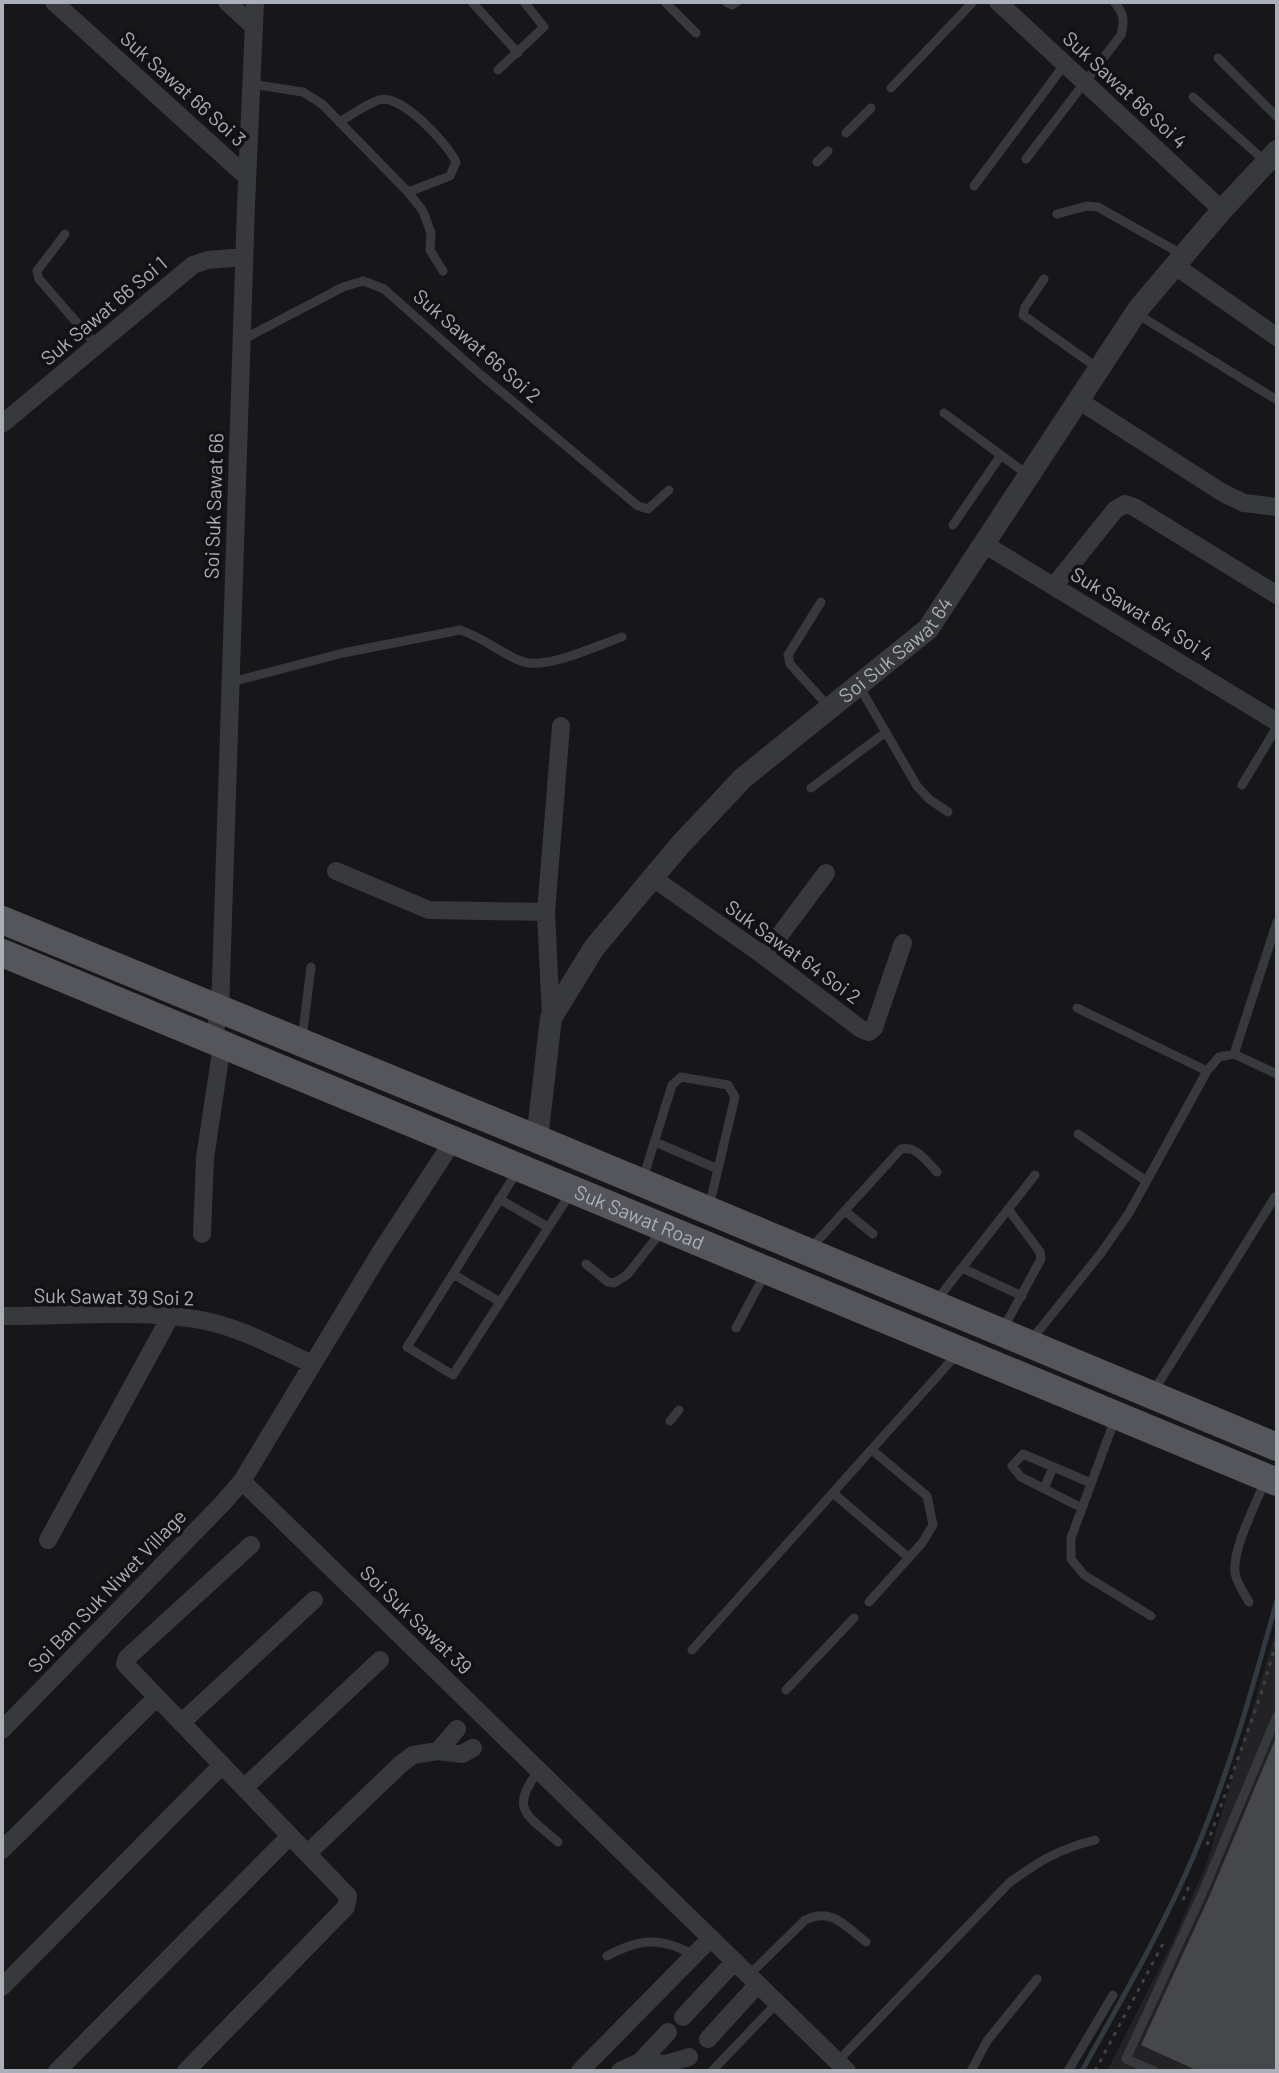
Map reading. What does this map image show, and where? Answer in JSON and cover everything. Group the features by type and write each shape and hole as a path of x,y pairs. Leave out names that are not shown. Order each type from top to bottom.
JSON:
{"main road":[{"name":"Suk Sawat Road","path":"2,920 1277,1447"},
{"name":"Suk Sawat Road","path":"2,953 1272,1480"}],"street":[{"name":"Suk Sawat 66 Soi 3","path":"54,2 247,177"},
{"path":"227,2 254,27"},
{"name":"Soi Suk Sawat 66","path":"202,1234 205,1158 220,1011 255,2"},
{"name":"Suk Sawat 66 Soi 4","path":"998,2 1222,210"},
{"name":"Soi Suk Sawat 64","path":"537,1139 551,1018 594,948 743,778 928,629 1136,313 1222,210 1272,156"},
{"name":"Suk Sawat 66 Soi 1","path":"2,424 193,265 208,260 244,257"},
{"path":"1179,260 1276,335"},
{"path":"1078,400 1223,493 1244,503 1277,507"},
{"path":"1054,586 1115,510 1125,504 1277,595"},
{"name":"Suk Sawat 64 Soi 4","path":"984,544 1277,724"},
{"path":"551,1018 546,912 561,726"},
{"path":"336,871 429,910 546,912"},
{"path":"764,956 826,873"},
{"name":"Suk Sawat 64 Soi 2","path":"653,878 869,1032 874,1028 903,943"},
{"path":"242,1481 453,1141"},
{"name":"Suk Sawat 39 Soi 2","path":"2,1316 170,1317 212,1322 312,1364"},
{"path":"48,1540 170,1317"},
{"name":"Soi Suk Sawat 39","path":"242,1481 483,1738 539,1770 842,2066"},
{"name":"Soi Ban Suk Niwet Village","path":"2,1730 242,1481"},
{"path":"186,2071 346,1907 348,1896 125,1664 127,1658 251,1545"},
{"path":"181,1723 314,1600"},
{"path":"244,1788 380,1660"},
{"path":"2,1850 156,1698"},
{"path":"438,1751 466,1720"},
{"path":"308,1853 413,1755 438,1751 462,1754 483,1738"},
{"path":"2,1987 222,1765"},
{"path":"57,2071 290,1836"},
{"path":"580,2071 711,1938"},
{"path":"683,2017 735,1961"},
{"path":"708,2039 753,1979"},
{"path":"620,2071 640,2062 668,2032"},
{"path":"640,2062 666,2064 689,2057"}],"lane":[{"path":"472,2 518,53"},
{"path":"498,70 544,27 524,2"},
{"path":"665,2 696,33"},
{"path":"726,2 732,5 737,2"},
{"path":"891,88 973,2"},
{"path":"1026,159 1121,35 1124,17 1114,2"},
{"path":"1218,58 1277,117"},
{"path":"974,186 1065,64"},
{"path":"251,84 303,92 322,104 408,192 429,222 430,250 443,271"},
{"path":"1193,97 1272,156"},
{"path":"339,122 381,99 393,100 408,109 451,152 456,162 450,176 408,192"},
{"path":"846,133 871,108"},
{"path":"817,162 828,151"},
{"path":"1057,214 1087,206 1098,207 1179,260"},
{"path":"65,234 37,271 39,279 97,346"},
{"path":"1044,279 1023,315 1099,369"},
{"name":"Suk Sawat 66 Soi 2","path":"242,340 343,287 363,281 384,289 638,506 648,509 669,490"},
{"path":"1136,313 1277,400"},
{"path":"944,413 1028,475"},
{"path":"953,525 1001,455"},
{"path":"821,602 788,655 790,664 829,707"},
{"path":"231,682 343,653 460,630 474,634 529,664 546,662 622,637"},
{"path":"858,684 917,786 948,812"},
{"path":"1242,785 1277,724"},
{"path":"811,788 886,732"},
{"path":"1234,1054 1277,922"},
{"path":"301,1044 311,967"},
{"path":"1077,1008 1207,1071"},
{"path":"1028,1344 1101,1253 1146,1181 1207,1071 1219,1057 1234,1054 1277,1074"},
{"path":"642,1183 672,1085 681,1077 728,1085 735,1097 708,1210"},
{"path":"1078,1134 1146,1181"},
{"path":"655,1142 718,1169"},
{"path":"807,1252 901,1149 914,1150 937,1172"},
{"path":"519,1168 407,1347 453,1375 572,1190"},
{"path":"933,1304 1035,1175"},
{"path":"1151,1395 1275,1197"},
{"path":"499,1199 548,1227"},
{"path":"1002,1333 1041,1259 1040,1252 1008,1209"},
{"path":"845,1211 873,1234"},
{"path":"586,1264 608,1282 621,1280 664,1228"},
{"path":"962,1268 1022,1296"},
{"path":"736,1328 767,1271"},
{"path":"453,1274 500,1302"},
{"path":"692,1650 960,1351"},
{"path":"670,1421 679,1410"},
{"path":"1116,1416 1071,1538 1071,1559 1084,1575 1151,1616"},
{"path":"869,1602 922,1543 933,1525 927,1496 872,1450"},
{"path":"1082,1508 1021,1477 1012,1466 1023,1454 1091,1483"},
{"path":"1044,1489 1053,1467"},
{"path":"1249,1602 1234,1569 1239,1548 1272,1480"},
{"path":"833,1493 909,1558"},
{"path":"786,1690 854,1618"},
{"path":"1119,2071 1202,1894 1277,1716"},
{"path":"539,1770 525,1789 523,1805 528,1816 558,1842"},
{"path":"842,2066 1009,1883 1039,1860 1064,1847 1095,1840"},
{"path":"753,1979 805,1920 815,1915 824,1913 835,1918 866,1942"},
{"path":"607,1956 640,1942 653,1941 674,1943 694,1955"},
{"path":"971,2071 987,2041 1037,1979"},
{"path":"1068,2071 1113,1995"},
{"path":"712,2071 777,2003"},
{"path":"1126,2059 1154,2071"}],"path":[{"path":"1203,1856 1277,1640"},
{"path":"1179,1910 1197,1870"},
{"path":"1095,2071 1166,1937"}],"shaded area":[{"path":"1277,1627 1277,2071 1107,2071 1172,1943 1207,1862"}],"building":[{"path":"1277,1735 1277,2071 1198,2071 1141,2045 1209,1897"}],"waterway":[{"path":"1082,2071 1155,1938 1207,1824 1277,1600"}]}
